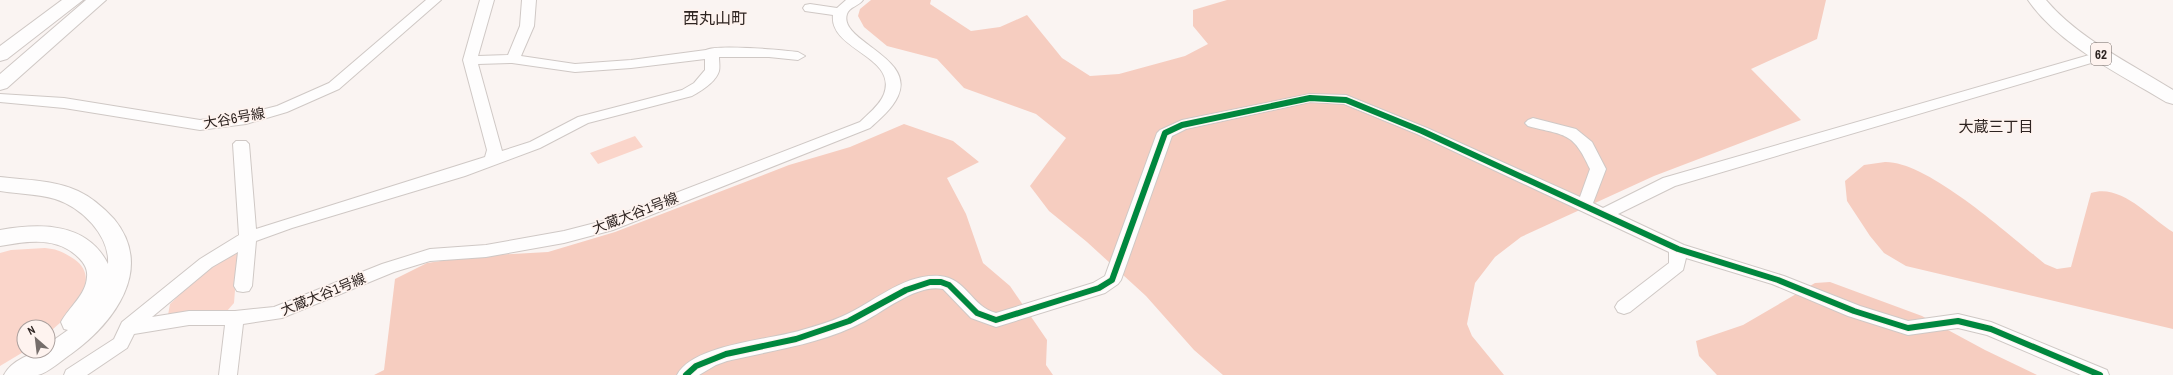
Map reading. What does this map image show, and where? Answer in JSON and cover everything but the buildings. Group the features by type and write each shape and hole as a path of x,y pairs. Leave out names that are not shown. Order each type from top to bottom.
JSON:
{"highway":[{"path":"0,55 74,0"},
{"path":"0,68 90,0"},
{"path":"0,84 97,0"},
{"path":"0,184 31,188 69,196 105,222 116,238 120,262 117,280 108,301 94,320 71,340 17,375"},
{"path":"0,190 31,188"},
{"path":"0,238 40,234 58,235 82,247 94,261 99,277 89,301 78,317 62,335 56,339"},
{"path":"0,247 31,241 82,247"},
{"path":"0,374 25,359"}],"main road":[{"name":"62","path":"2037,0 2055,22 2103,56 2173,98"}],"street":[{"path":"0,91 106,0"},
{"name":"大谷6号線","path":"0,98 64,103 200,125 246,119 282,109 334,86 434,0"},
{"path":"487,0 470,60 495,150 492,160"},
{"path":"513,59 527,26 529,0"},
{"path":"810,8 840,12 856,0"},
{"name":"大蔵大谷1号線","path":"127,328 189,318 235,318 276,313 388,268 430,255 486,251 564,237 607,226 865,125 883,111 892,97 895,83 890,70 842,30 838,20 840,12"},
{"path":"470,60 513,59 574,68 616,66 712,52 775,51 798,56"},
{"path":"73,375 121,343 127,328 206,263 248,238 286,224 459,172 535,145 584,120 613,111 666,100 688,92 699,86 712,70 712,52"},
{"path":"1603,215 1669,182 2103,56"},
{"path":"686,375 702,364 745,348 794,341 850,320 902,291 924,284 939,282 952,285 974,312 984,318 996,320 1099,288 1112,280 1165,133 1182,125 1310,98 1346,100 1422,131 1584,207 1678,249 1778,280 1854,311 1908,328 1958,321 1991,329 2100,375"},
{"path":"1533,123 1571,132 1587,145 1598,168 1584,207"},
{"path":"241,144 248,238 243,286"},
{"path":"1624,308 1677,266 1678,249"},
{"path":"228,375 235,318"}],"shaded area":[{"path":"871,0 931,0 930,4 971,31 1000,27 1027,15 1062,58 1090,76 1119,74 1185,56 1208,44 1193,26 1193,10 1227,0 1826,0 1817,39 1751,69 1801,120 1654,176 1521,237 1495,257 1475,283 1467,324 1472,336 1504,375 1223,375 1194,350 1146,296 1087,242 1049,211 1030,186 1066,138 1036,114 964,88 937,59 887,46 864,27 858,16 860,9"},
{"path":"904,124 953,141 979,162 947,178 966,214 983,263 1010,286 1047,340 1046,365 1053,375 374,375 384,370 395,279 427,263 475,256 548,252 615,232 789,165 850,147"},
{"path":"635,136 643,147 598,164 590,153"},
{"path":"1885,162 1903,165 1945,186 1990,219 2045,264 2057,269 2071,267 2091,193 2102,191 2124,197 2173,232 2173,329 1906,266 1884,253 1870,236 1847,201 1845,181 1864,165"},
{"path":"45,248 63,253 74,259 83,268 86,277 85,288 73,309 56,326 56,319 16,319 16,356 0,366 0,253 11,250"},
{"path":"238,253 234,303 227,311 168,315 170,304 196,279 226,256"},
{"path":"1830,282 1922,316 1985,350 2037,375 1717,375 1699,356 1696,341 1743,325 1815,283"}],"cycle path":[{"path":"686,375 696,366 710,359 726,354 796,339 849,321 906,290 930,282 941,282 949,285 955,289 977,313 996,320 1099,288 1112,280 1165,133 1182,125 1310,98 1346,100 1422,131 1678,249 1778,280 1854,311 1908,328 1958,321 1991,329 2100,375"}],"district":[{"name":"西丸山町","path":"715,18"},
{"name":"大蔵三丁目","path":"1996,126"}]}
